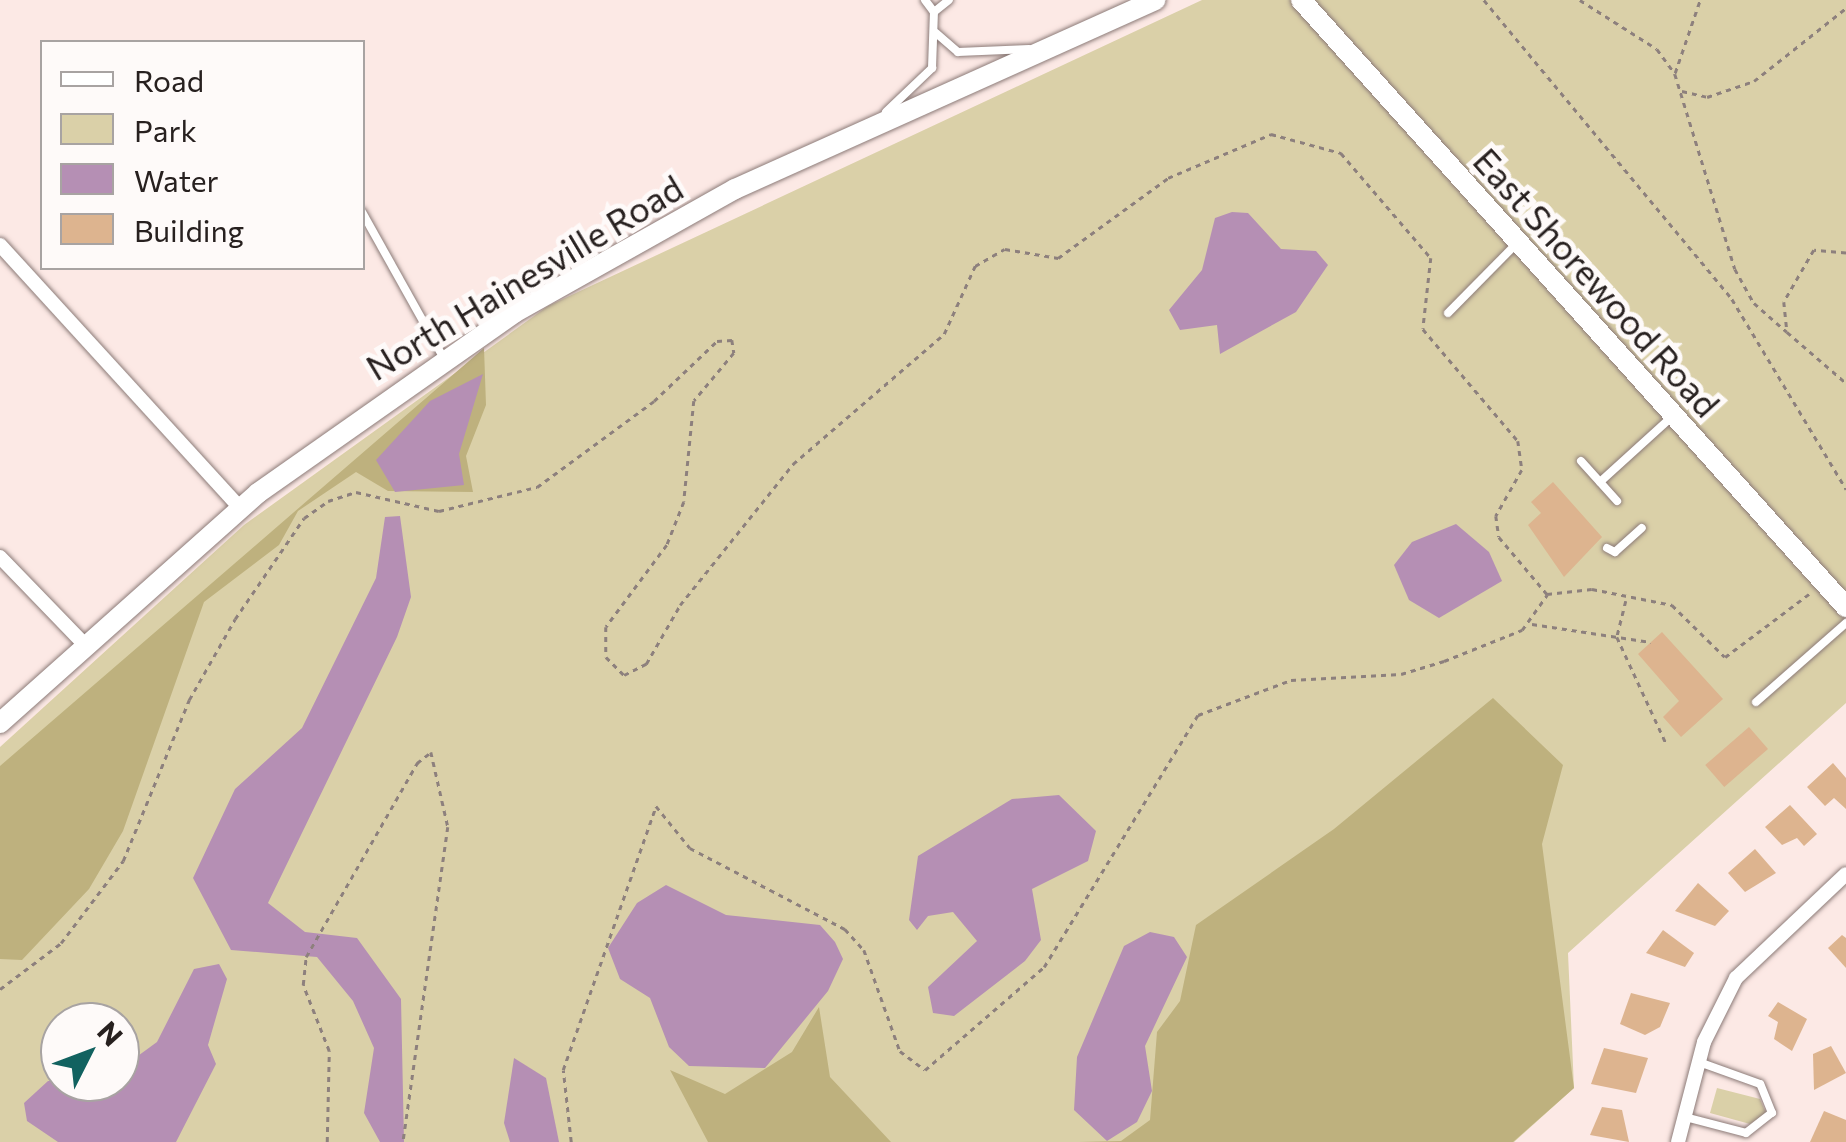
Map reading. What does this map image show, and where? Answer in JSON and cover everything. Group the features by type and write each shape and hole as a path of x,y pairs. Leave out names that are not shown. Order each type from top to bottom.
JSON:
{"main road":[{"name":"North Hainesville Road","path":"0,723 241,509 444,359 620,250 860,132 1155,0"},
{"name":"East Shorewood Road","path":"1301,0 1846,606"}],"street":[{"path":"0,245 241,509"},
{"path":"0,557 86,646"},
{"path":"1678,1142 1699,1062 1736,978 1846,874"}],"lane":[{"path":"860,132 928,75 936,33 934,12 925,0"},
{"path":"934,12 950,0"},
{"path":"936,33 970,54 1045,50"},
{"path":"366,226 444,359"},
{"path":"1448,313 1518,242"},
{"path":"1600,482 1674,415"},
{"path":"1581,461 1617,501"},
{"path":"1607,548 1615,552 1642,528"},
{"path":"1756,702 1846,623"},
{"path":"1684,1118 1746,1133 1772,1113 1760,1084 1699,1062"}],"path":[{"path":"1484,0 1732,298 1818,457 1846,489"},
{"path":"1580,0 1657,48 1682,91 1735,268 1754,304 1846,383"},
{"path":"1675,74 1700,0"},
{"path":"1682,91 1706,97 1754,81 1846,8"},
{"path":"0,989 62,943 122,861 189,700 235,619 304,518 328,501 356,492 439,511 537,487 716,341 732,340 734,354 694,402 684,502 667,545 606,627 606,657 624,675 646,664 680,605 793,464 944,334 975,266 1005,249 1058,258 1146,190 1254,138 1304,137 1340,153 1432,258 1423,329 1518,441 1522,470 1496,516 1499,537 1547,594"},
{"path":"1787,332 1784,302 1804,258 1814,250 1846,253"},
{"path":"1547,594 1592,590 1627,600 1672,605 1725,656 1783,618"},
{"path":"1531,624 1547,594"},
{"path":"1627,600 1617,636 1667,744"},
{"path":"570,1142 563,1070 656,806 690,848 845,929 864,950 900,1051 924,1070 1044,967 1198,716 1291,680 1400,674 1531,624 1651,642"},
{"path":"327,1142 330,1061 303,985 306,957 431,752 448,798 448,827 405,1140"}],"green space":[{"path":"1202,0 1846,0 1846,703 1568,953 1574,1088 1514,1142 0,1142 0,747 244,525 548,306"},
{"path":"1717,1088 1760,1099 1766,1113 1750,1124 1710,1113"}],"shaded area":[{"path":"484,348 486,405 466,456 473,492 388,491 356,472 298,511 279,545 204,602 123,831 89,889 22,960 0,959 0,766"},
{"path":"1493,698 1563,765 1542,844 1574,1088 1513,1142 1079,1142 1121,1141 1150,1120 1157,1032 1180,1001 1196,925 1334,829"},
{"path":"819,1007 830,1077 891,1142 708,1142 670,1070 725,1094 792,1052"}],"water":[{"path":"1232,212 1248,213 1281,249 1316,251 1328,265 1296,312 1220,354 1217,325 1180,330 1169,310 1202,270 1215,218"},
{"path":"483,374 459,454 464,485 395,492 376,460 430,401"},
{"path":"400,516 411,597 397,637 268,903 305,932 357,938 401,999 404,1142 380,1142 364,1113 374,1048 353,1001 317,957 231,950 193,878 235,789 302,728 376,578 385,517"},
{"path":"1456,524 1489,552 1502,581 1439,618 1409,600 1394,565 1412,542"},
{"path":"1059,795 1096,831 1088,861 1032,889 1041,940 1025,961 954,1016 933,1013 928,987 977,941 953,912 928,916 917,930 909,920 918,856 1012,799"},
{"path":"666,885 726,915 820,925 835,942 843,959 828,991 765,1068 689,1066 669,1047 650,998 620,979 608,948 637,903"},
{"path":"1150,932 1174,937 1187,957 1145,1046 1152,1091 1137,1122 1107,1141 1074,1110 1077,1057 1124,946"},
{"path":"219,964 227,979 208,1045 216,1064 176,1142 58,1142 27,1121 24,1103 40,1088 40,1102 140,1102 140,1054 157,1042 194,969"},
{"path":"514,1058 546,1078 559,1142 510,1142 504,1123"}],"building":[{"path":"1553,482 1602,537 1564,577 1528,525 1541,513 1531,502"},
{"path":"1662,632 1723,699 1681,737 1663,717 1679,701 1638,654"},
{"path":"1749,727 1768,749 1724,787 1705,765"},
{"path":"1833,763 1846,778 1846,809 1834,798 1825,806 1807,787"},
{"path":"1790,805 1817,834 1804,846 1797,838 1782,845 1765,827"},
{"path":"1755,849 1776,873 1745,892 1728,873"},
{"path":"1698,883 1729,911 1715,926 1675,911"},
{"path":"1663,930 1694,953 1685,967 1646,953"},
{"path":"1842,935 1846,938 1846,968 1828,948"},
{"path":"1631,993 1670,1003 1660,1027 1645,1035 1620,1024"},
{"path":"1778,1002 1807,1019 1792,1051 1774,1039 1778,1022 1768,1016"},
{"path":"1831,1046 1846,1073 1814,1090 1813,1054"},
{"path":"1604,1048 1648,1058 1636,1093 1591,1084"},
{"path":"1602,1107 1622,1110 1629,1142 1590,1135"},
{"path":"1824,1111 1846,1120 1846,1142 1810,1142"}]}
